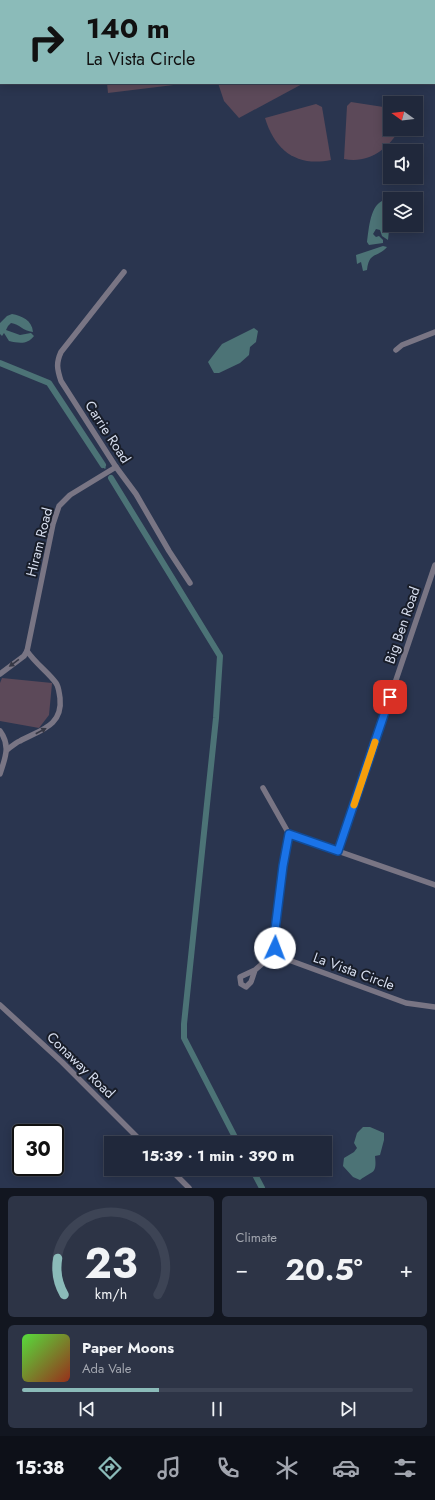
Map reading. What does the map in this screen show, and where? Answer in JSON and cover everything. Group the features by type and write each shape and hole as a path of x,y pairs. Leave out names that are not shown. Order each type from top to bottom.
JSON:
{"street":[{"name":"Carrie Road","path":"124,272 61,352 57,364 58,372 61,381 116,467 136,494 169,551 190,583"},
{"path":"396,350 402,345 435,332"},
{"name":"Hiram Road","path":"27,651 53,524 59,506 70,495 116,467"},
{"name":"Big Ben Road","path":"338,851 435,565"},
{"path":"0,674 24,656 27,651 34,662 55,682 59,691 61,705 58,716 49,726 42,731 18,741 7,750"},
{"path":"0,731 4,736 7,750 0,774"},
{"path":"255,970 276,952 274,938 283,866 289,834 263,788"},
{"path":"289,834 435,885"},
{"name":"La Vista Circle","path":"276,952 286,959 406,1003 435,1007"},
{"name":"Conaway Road","path":"0,1004 62,1062 136,1136"},
{"path":"177,1176 189,1188"}],"shaded area":[{"path":"107,84 182,84 108,93"},
{"path":"218,84 302,84 239,118 224,101"},
{"path":"351,102 383,107 383,136 395,136 390,143 383,144 383,150 370,157 353,160 344,159 347,106"},
{"path":"316,104 322,107 331,160 319,162 298,158 281,148 269,130 265,118"},
{"path":"383,201 383,232 389,232 388,240 382,236 380,230 376,229 373,234 376,237 379,236 383,240 383,243 369,245 367,242 371,217 376,206"},
{"path":"383,246 387,247 372,257 368,264 367,270 363,271 361,262 357,264 356,255"},
{"path":"12,314 26,319 31,324 33,332 11,323 6,330 20,335 31,333 34,336 29,341 19,343 9,341 4,333 2,336 0,334 0,323 7,316"},
{"path":"254,328 258,331 256,342 250,347 249,355 240,363 219,373 214,373 208,362 222,344"},
{"path":"2,678 52,683 49,715 39,728 0,721 0,683"},
{"path":"363,1127 370,1127 384,1133 384,1140 380,1155 375,1156 375,1169 360,1180 353,1177 343,1166 344,1158 354,1152 357,1148 354,1143 357,1133"}],"waterway":[{"path":"0,363 49,383 103,465"},
{"path":"111,478 220,656 216,718 184,1024 184,1038 234,1136"},
{"path":"256,1176 262,1188"}],"slow traffic":[{"path":"354,805 375,742"}],"route":[{"path":"275,948 274,938 283,866 289,834 338,851 390,697"}]}
